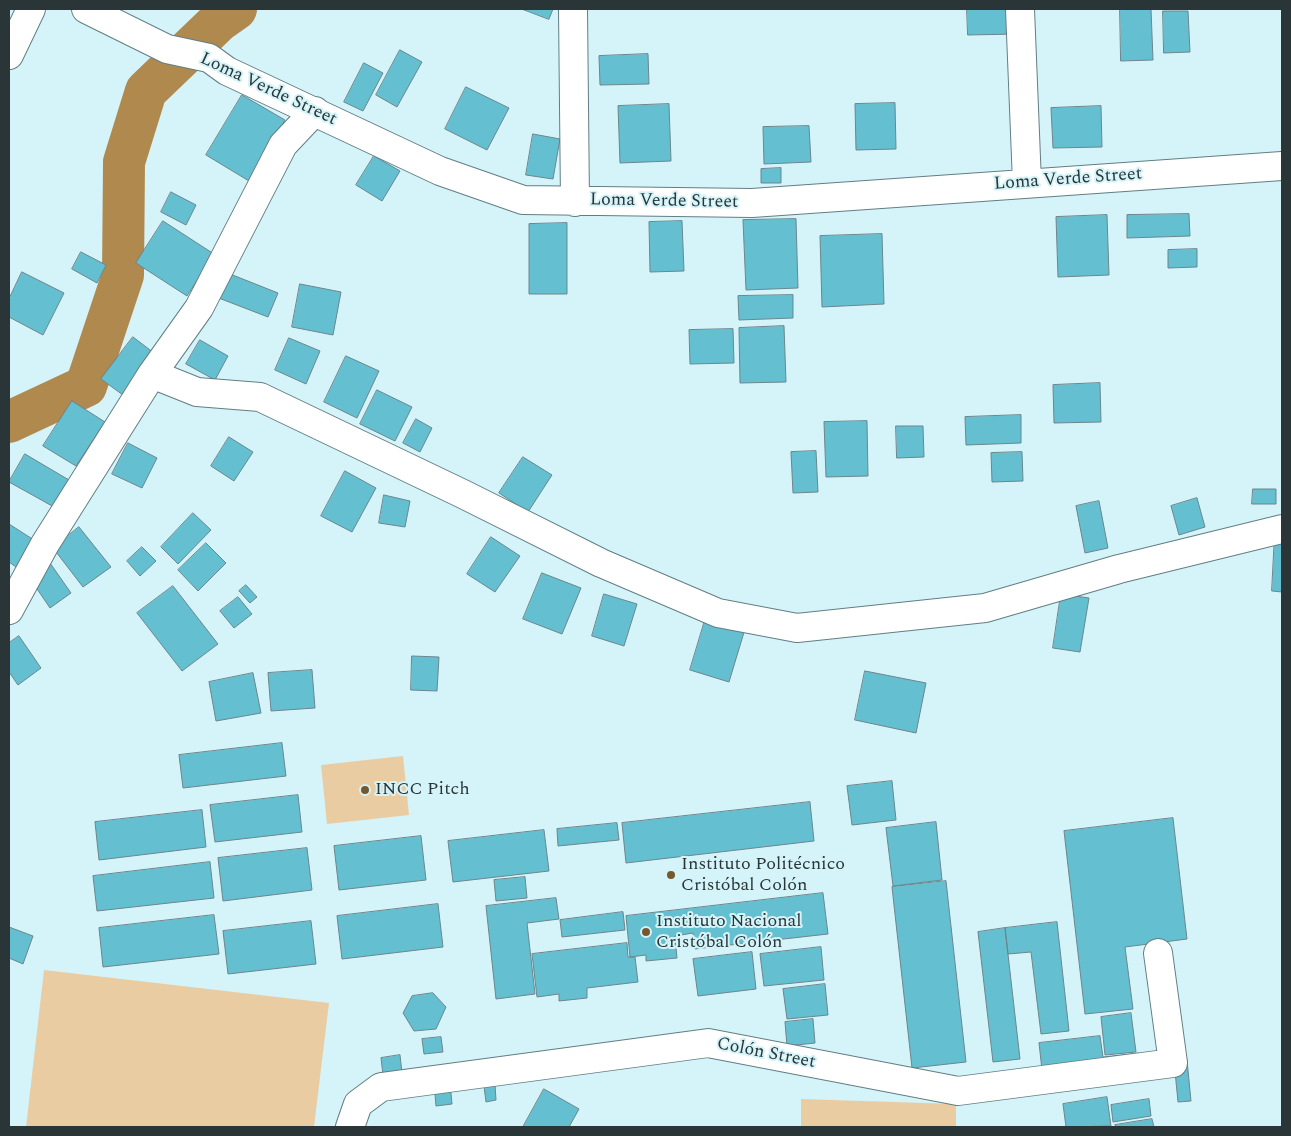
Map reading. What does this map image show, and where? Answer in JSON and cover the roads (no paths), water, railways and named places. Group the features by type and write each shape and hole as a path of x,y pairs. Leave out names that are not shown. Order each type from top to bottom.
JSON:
{"street":[{"path":"9,55 31,9"},
{"name":"Loma Verde Street","path":"86,9 167,49 209,58 227,70 440,171 523,200 752,203 1282,166"},
{"path":"573,9 575,202"},
{"path":"1020,9 1027,183"},
{"path":"9,610 46,544 152,374 199,308 283,145 315,111"},
{"path":"152,374 197,392 260,397 610,567 718,613 797,628 985,608 1118,569 1282,529"},
{"name":"Colón Street","path":"350,1127 358,1104 381,1087 708,1043 958,1091 1173,1063 1158,953"}],"waterway":[{"path":"9,422 86,386 123,275 124,162 146,91 219,21 236,9"}],"place":[{"name":"INCC Pitch","path":"365,790"},
{"name":"Instituto Politécnico Cristóbal Colón","path":"671,875"},
{"name":"Instituto Nacional Cristóbal Colón","path":"646,932"}]}
